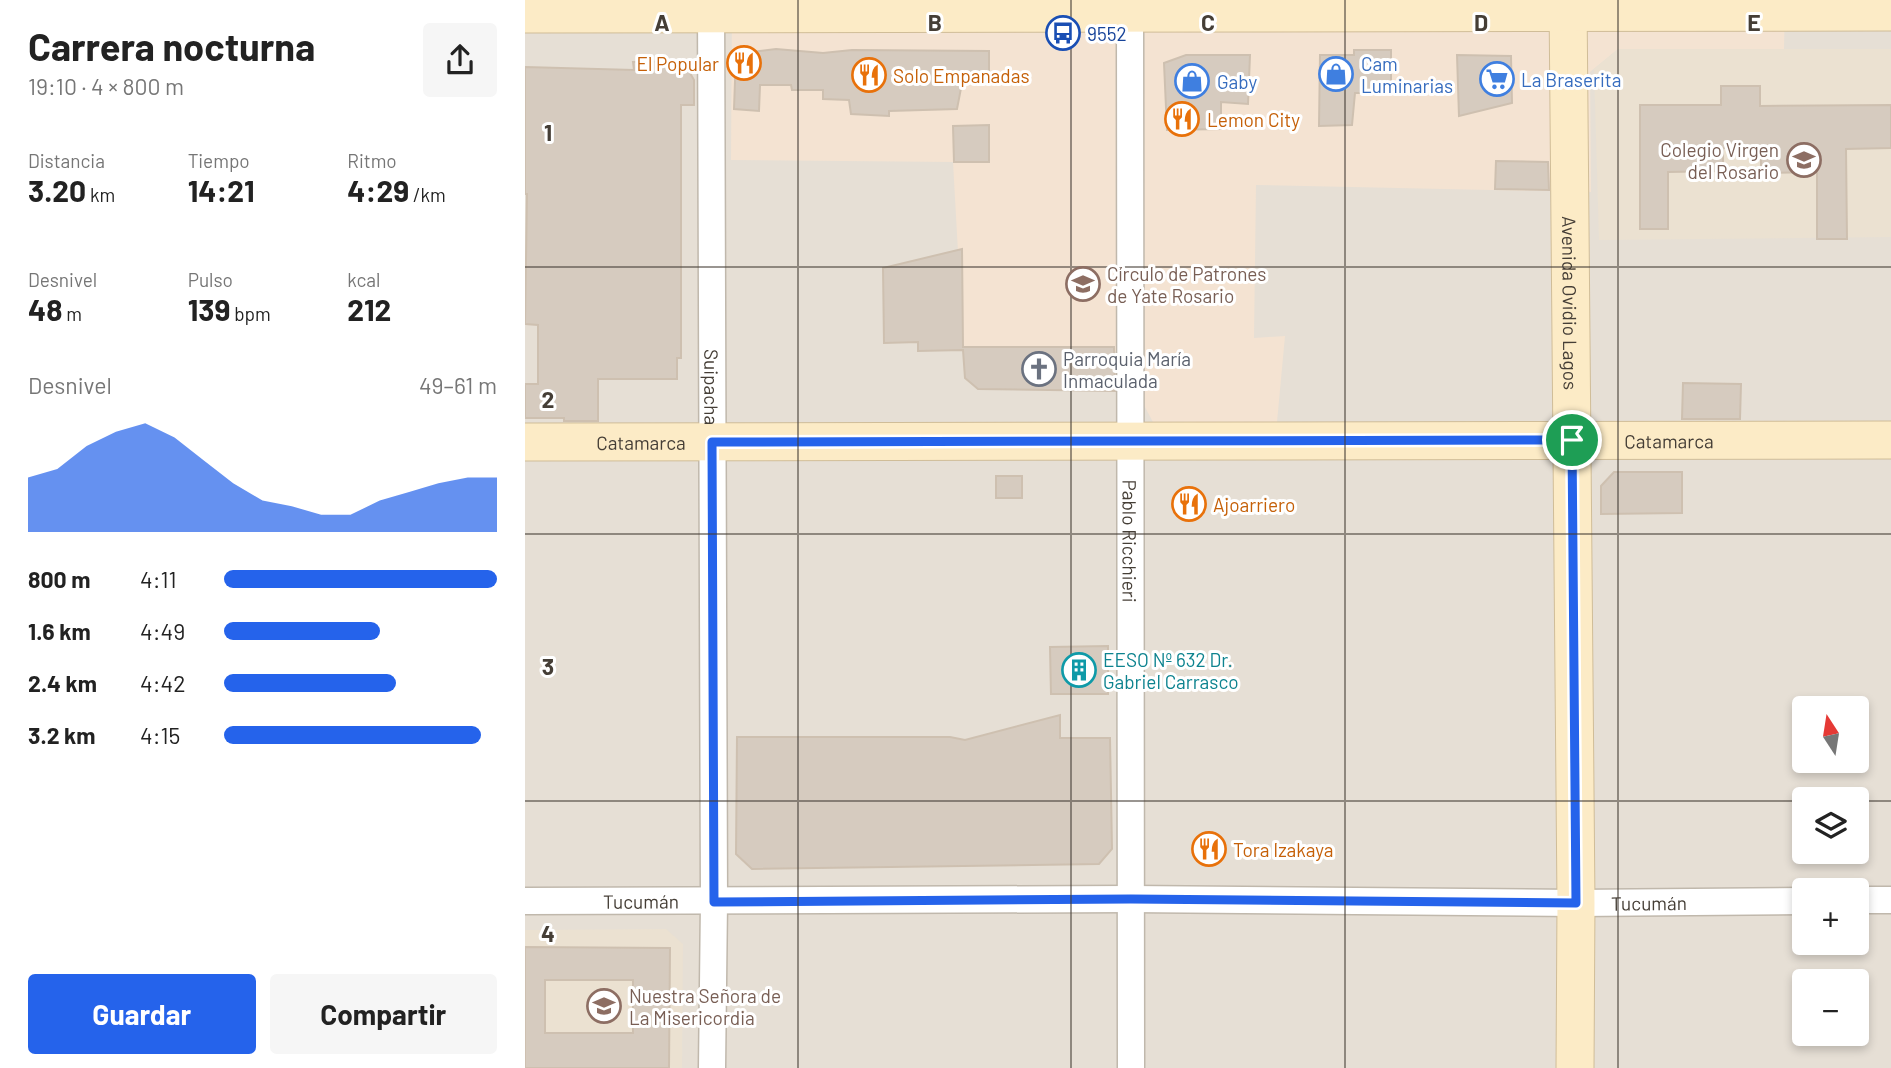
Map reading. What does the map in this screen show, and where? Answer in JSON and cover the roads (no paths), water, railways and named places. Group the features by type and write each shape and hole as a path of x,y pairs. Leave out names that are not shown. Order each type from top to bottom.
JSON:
{"main road":[{"path":"525,14 711,7 1568,6 1891,12"},
{"name":"Avenida Ovidio Lagos","path":"1568,6 1575,1068"},
{"name":"Catamarca","path":"525,442 1891,440"}],"street":[{"name":"Suipacha","path":"711,7 714,902 712,1068"},
{"name":"Pablo Ricchieri","path":"1130,7 1132,1068"},
{"path":"1869,900 1891,900"},
{"name":"Tucumán","path":"525,901 1792,901"}],"place":[{"name":"9552","path":"1063,33"},
{"name":"El Popular","path":"744,63"},
{"name":"Cam Luminarias","path":"1336,74"},
{"name":"Solo Empanadas","path":"869,75"},
{"name":"La Braserita","path":"1497,79"},
{"name":"Gaby","path":"1192,81"},
{"name":"Lemon City","path":"1182,119"},
{"name":"Colegio Virgen del Rosario","path":"1804,160"},
{"name":"Círculo de Patrones de Yate Rosario","path":"1083,284"},
{"name":"Parroquia María Inmaculada","path":"1039,369"},
{"name":"Ajoarriero","path":"1189,504"},
{"name":"EESO Nº 632 Dr. Gabriel Carrasco","path":"1079,670"},
{"name":"Tora Izakaya","path":"1209,849"},
{"name":"Nuestra Señora de La Misericordia","path":"604,1006"}]}
